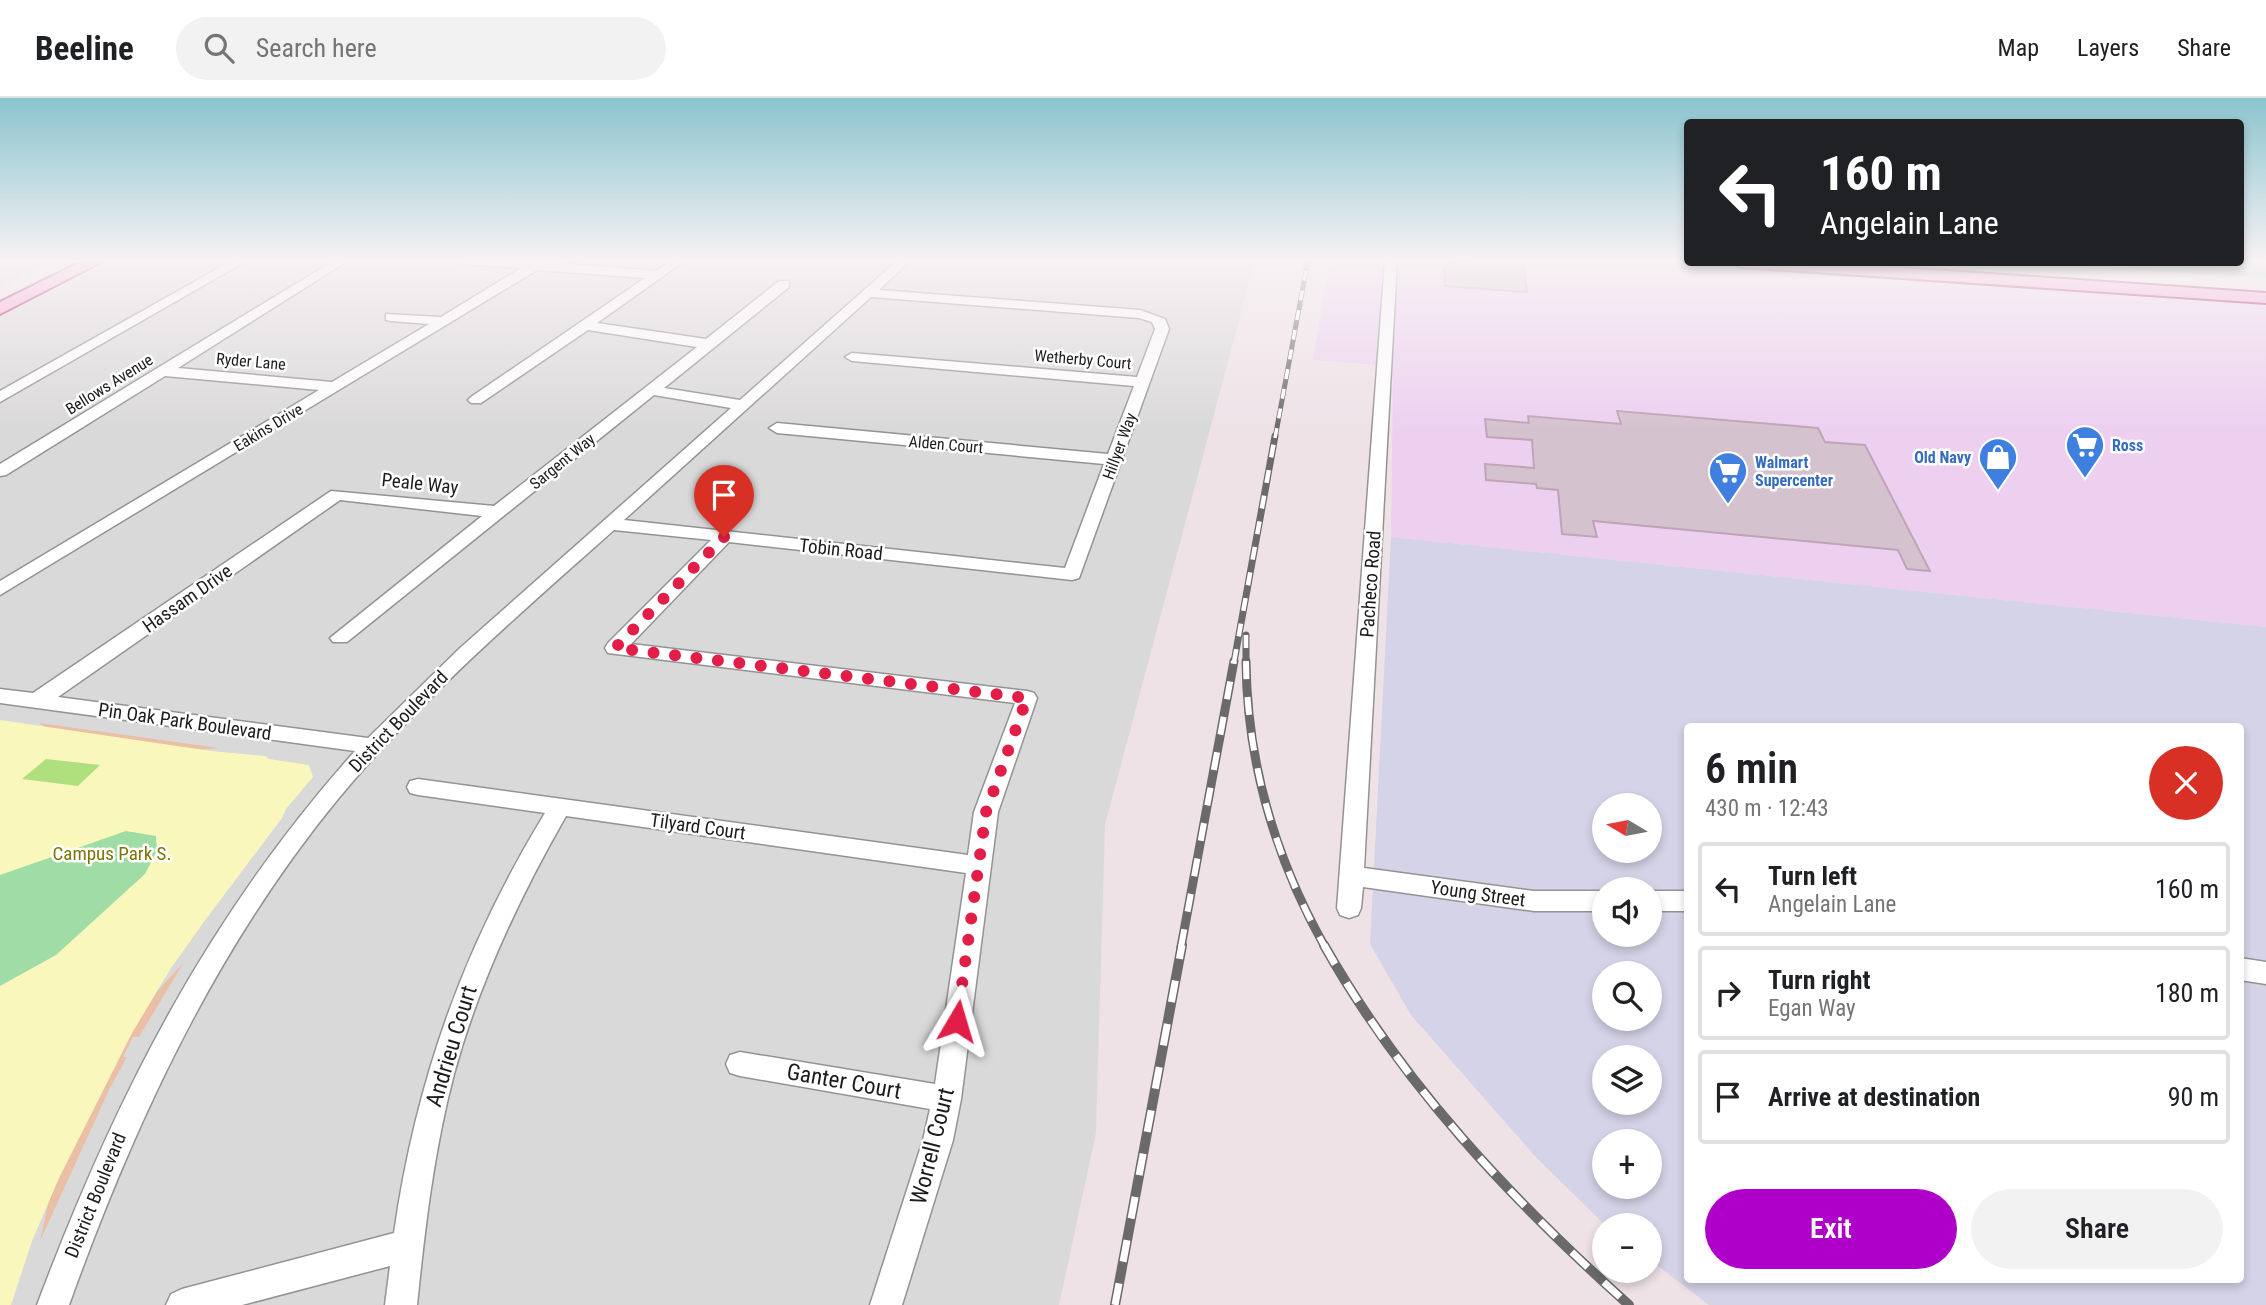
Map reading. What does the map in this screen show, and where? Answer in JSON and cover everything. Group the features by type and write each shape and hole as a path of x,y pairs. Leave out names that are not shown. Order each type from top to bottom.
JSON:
{"street":[{"path":"0,397 143,316"},
{"name":"Bellows Avenue","path":"0,471 252,316"},
{"name":"Eakins Drive","path":"0,589 451,316"},
{"path":"476,400 597,316"},
{"name":"Sargent Way","path":"340,638 743,316"},
{"name":"District Boulevard","path":"53,1305 111,1152 179,1014 263,880 322,803 371,746 463,655 841,316"},
{"name":"Hillyer Way","path":"1072,574 1162,329 1158,319 1148,316"},
{"name":"Pacheco Road","path":"1349,908 1387,316"},
{"path":"391,317 443,321"},
{"path":"584,325 708,344"},
{"name":"Wetherby Court","path":"852,357 1143,382"},
{"name":"Ryder Lane","path":"163,371 335,387"},
{"path":"651,390 742,405"},
{"name":"Alden Court","path":"777,428 1114,460"},
{"name":"Peale Way","path":"337,495 498,512"},
{"name":"Hassam Drive","path":"37,701 337,495"},
{"name":"Tobin Road","path":"609,524 1072,574"},
{"name":"Worrell Court","path":"724,537 615,648 1027,698 986,812 947,1099 938,1140 886,1305"},
{"name":"Pin Oak Park Boulevard","path":"0,696 371,746"},
{"name":"Tilyard Court","path":"418,788 978,865"},
{"name":"Andrieu Court","path":"401,1305 408,1245 430,1115 456,1023 499,915 528,858 560,807"},
{"name":"Young Street","path":"1351,876 1534,901 1592,901"},
{"path":"1662,901 1684,901"},
{"path":"2244,970 2266,973"},
{"name":"Ganter Court","path":"740,1064 947,1099"},
{"path":"182,1305 408,1245"}],"shaded area":[{"path":"1240,316 1105,825 1096,1133 1059,1305 0,1305 0,317"},
{"path":"1320,316 2266,316 2266,627 1391,537 1393,366 1313,360"},
{"path":"1391,537 2266,627 2266,1305 1709,1305 1662,1269 1662,1213 1593,1213 1535,1156 1411,1015 1370,944"},
{"path":"39,723 219,748 126,748 79,739"},
{"path":"46,759 100,765 78,786 22,779"},
{"path":"126,831 156,836 157,851 145,874 56,955 0,986 0,875"},
{"path":"184,962 139,1037 133,1037 123,1057 127,1057 109,1090 40,1241 65,1128 152,997"}],"green space":[{"name":"Campus Park S.","path":"0,720 211,751 265,756 269,759 309,765 313,777 286,809 171,968 132,1033 59,1178 32,1241 11,1305 0,1305"}],"building":[{"name":"Walmart Supercenter","path":"1617,411 1818,428 1825,442 1865,445 1930,571 1907,569 1898,550 1593,521 1597,537 1562,534 1558,490 1537,488 1536,484 1486,480 1485,464 1534,468 1532,440 1487,437 1485,419 1529,423 1528,416 1621,424"}],"railway":[{"path":"1275,438 1298,316"},
{"path":"1234,662 1275,436"},
{"path":"1246,635 1246,661"},
{"path":"1181,947 1234,661"},
{"path":"1246,661 1252,736 1267,809 1292,879 1325,947"},
{"path":"1115,1305 1182,945"},
{"path":"1324,945 1388,1045 1462,1137 1542,1223 1629,1305"}],"place":[{"name":"Ross","path":"2085,479"},
{"name":"Old Navy","path":"1998,491"},
{"name":"Walmart Supercenter","path":"1728,505"}],"route":[{"path":"724,537 615,648 1027,698 986,812 957,1021"}]}
